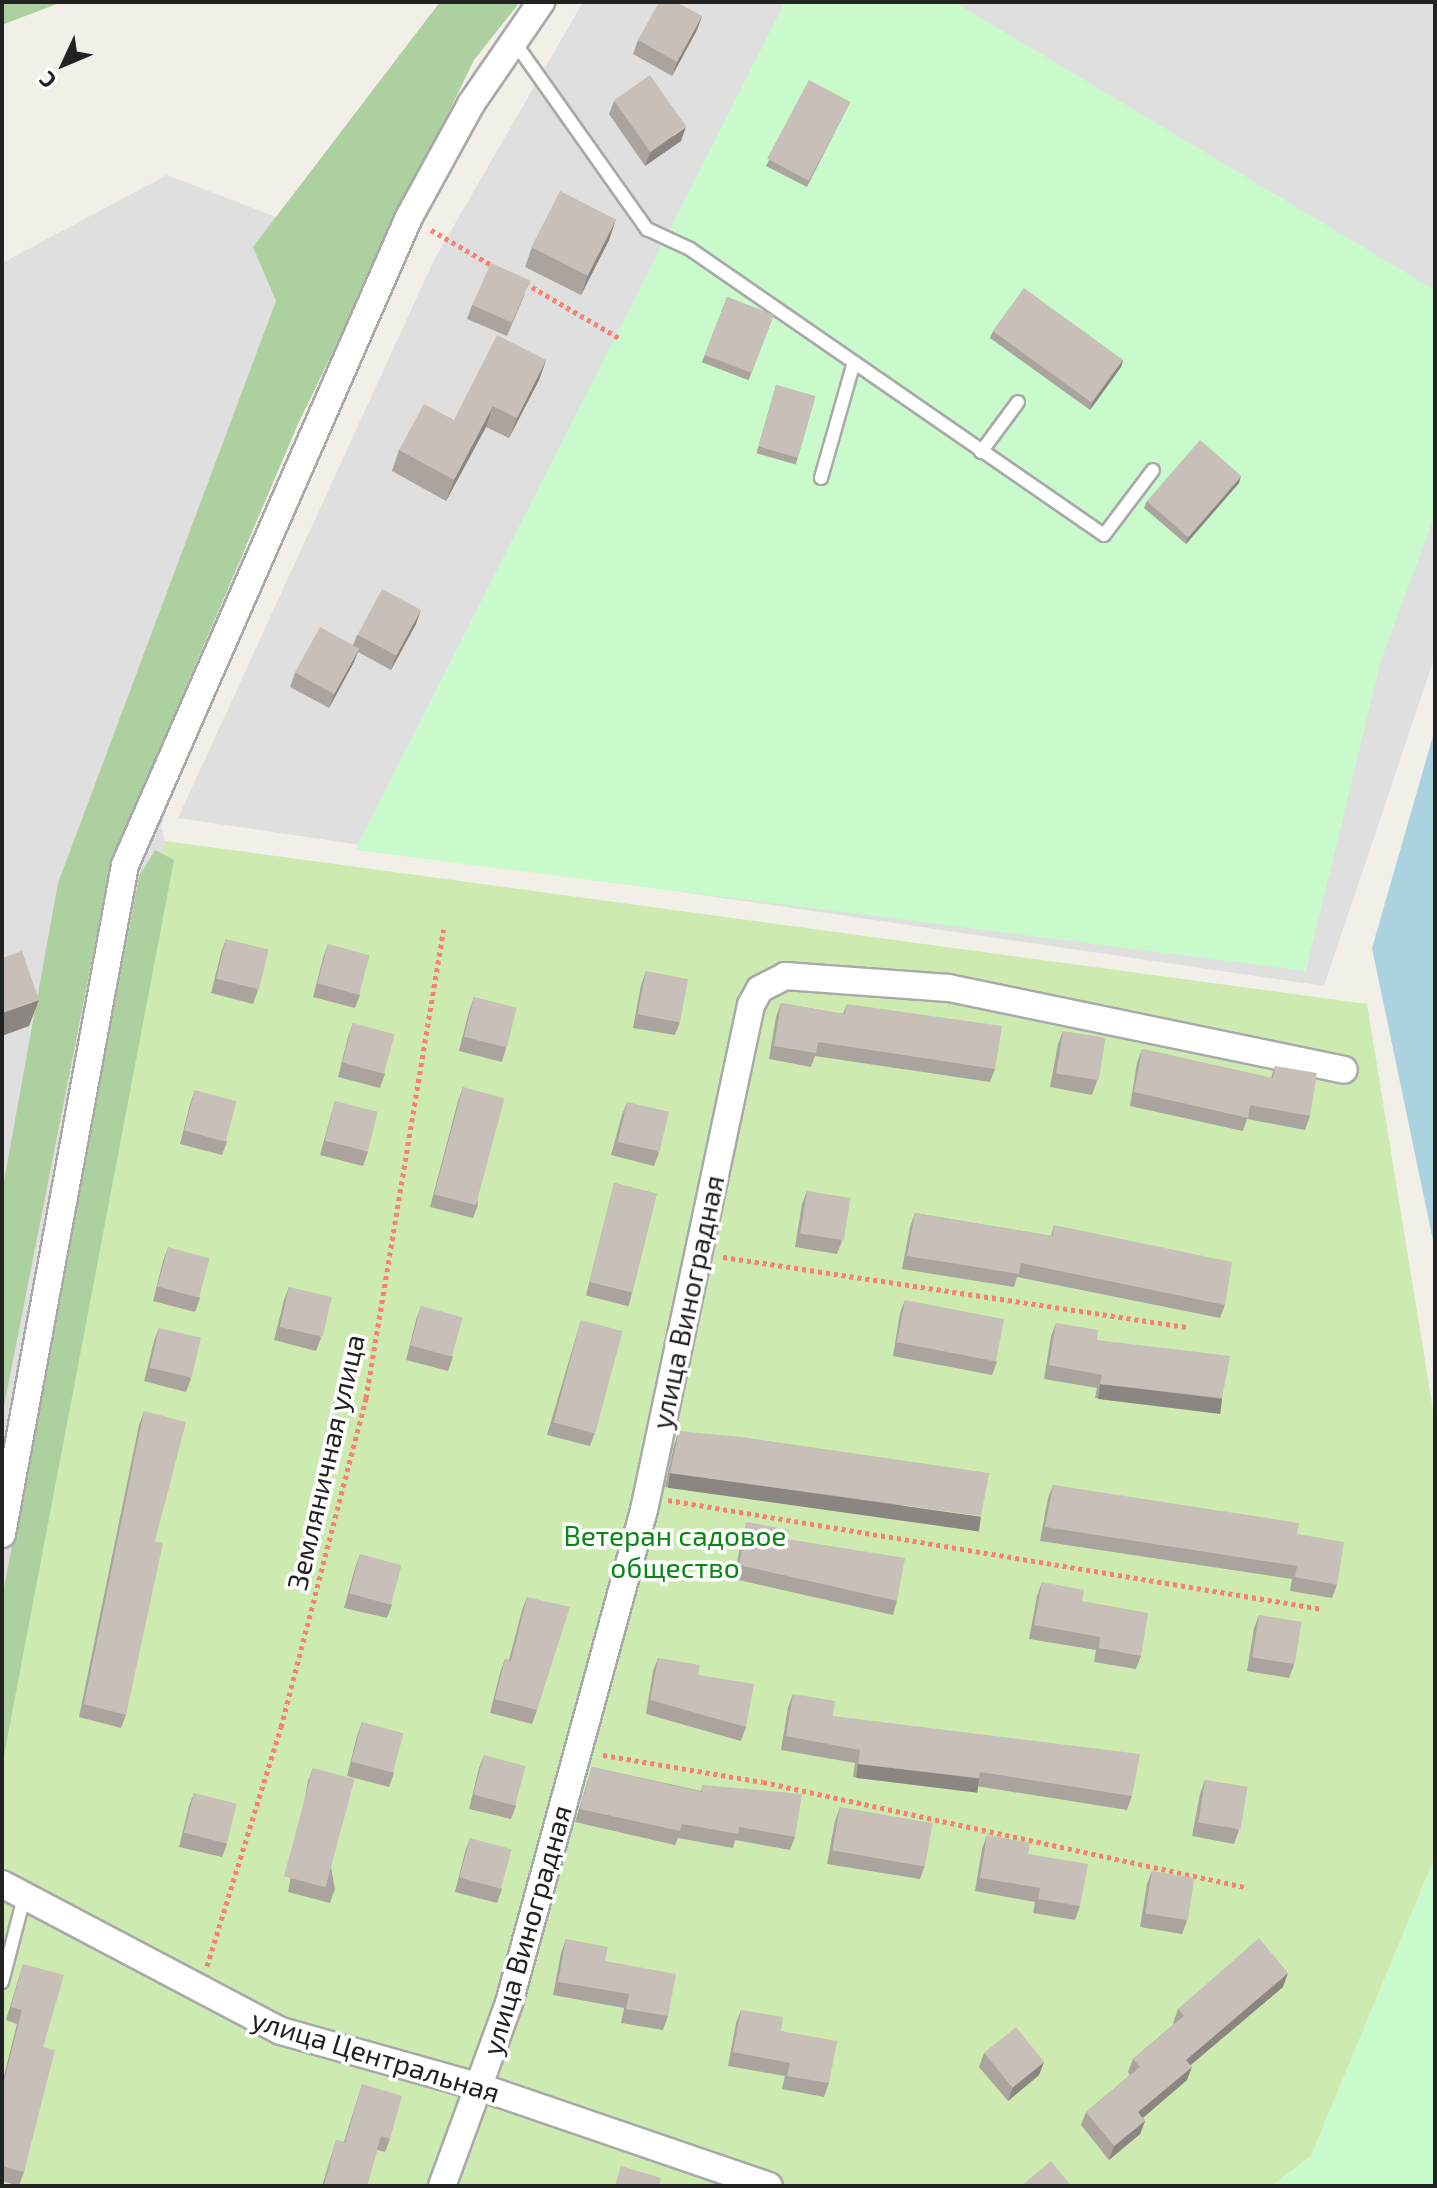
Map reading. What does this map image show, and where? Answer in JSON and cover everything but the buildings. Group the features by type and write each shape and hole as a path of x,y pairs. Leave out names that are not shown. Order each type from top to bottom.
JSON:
{"street":[{"path":"2,1534 125,865 409,217 513,40 541,2"},
{"name":"улица Виноградная","path":"442,2186 480,2087 646,1496 751,1005 760,989 785,976 949,988 1344,1070"},
{"name":"улица Центральная","path":"13,1889 198,1993 281,2031 480,2087 769,2186"}],"lane":[{"path":"513,40 647,229 690,249 853,366 1104,535 1153,470"},
{"path":"821,478 853,366"},
{"path":"981,452 1018,402"},
{"path":"2,1982 13,1889"}],"path":[{"path":"409,217 501,270"},
{"path":"514,278 619,338"},
{"name":"Земляничная улица","path":"198,1993 281,1727 366,1398 444,929"},
{"path":"697,1254 1188,1327"},
{"path":"646,1496 1322,1609"},
{"path":"576,1751 778,1785 1248,1888"}],"shaded area":[{"path":"583,2 1435,2 1435,656 1324,986 178,818 434,260"},
{"path":"167,175 338,241 161,827 165,841 2,1680 2,263"}],"green space":[{"path":"2,2 62,2 2,25"},
{"path":"440,2 520,2 474,60 298,424 111,863 2,1416 2,1192 58,883 276,301 253,247"},
{"path":"785,2 954,2 1435,290 1435,515 1381,660 1306,971 355,850"},
{"name":"Ветеран садовое общество","path":"165,841 1367,1004 1435,1422 1435,1857 1311,2156 1272,2186 2,2186 2,1680"},
{"path":"155,850 174,860 2,1766 2,1598 139,876"},
{"path":"1435,1857 1435,2186 1272,2186 1311,2156"}],"water":[{"path":"1435,729 1435,1250 1372,948"}]}
